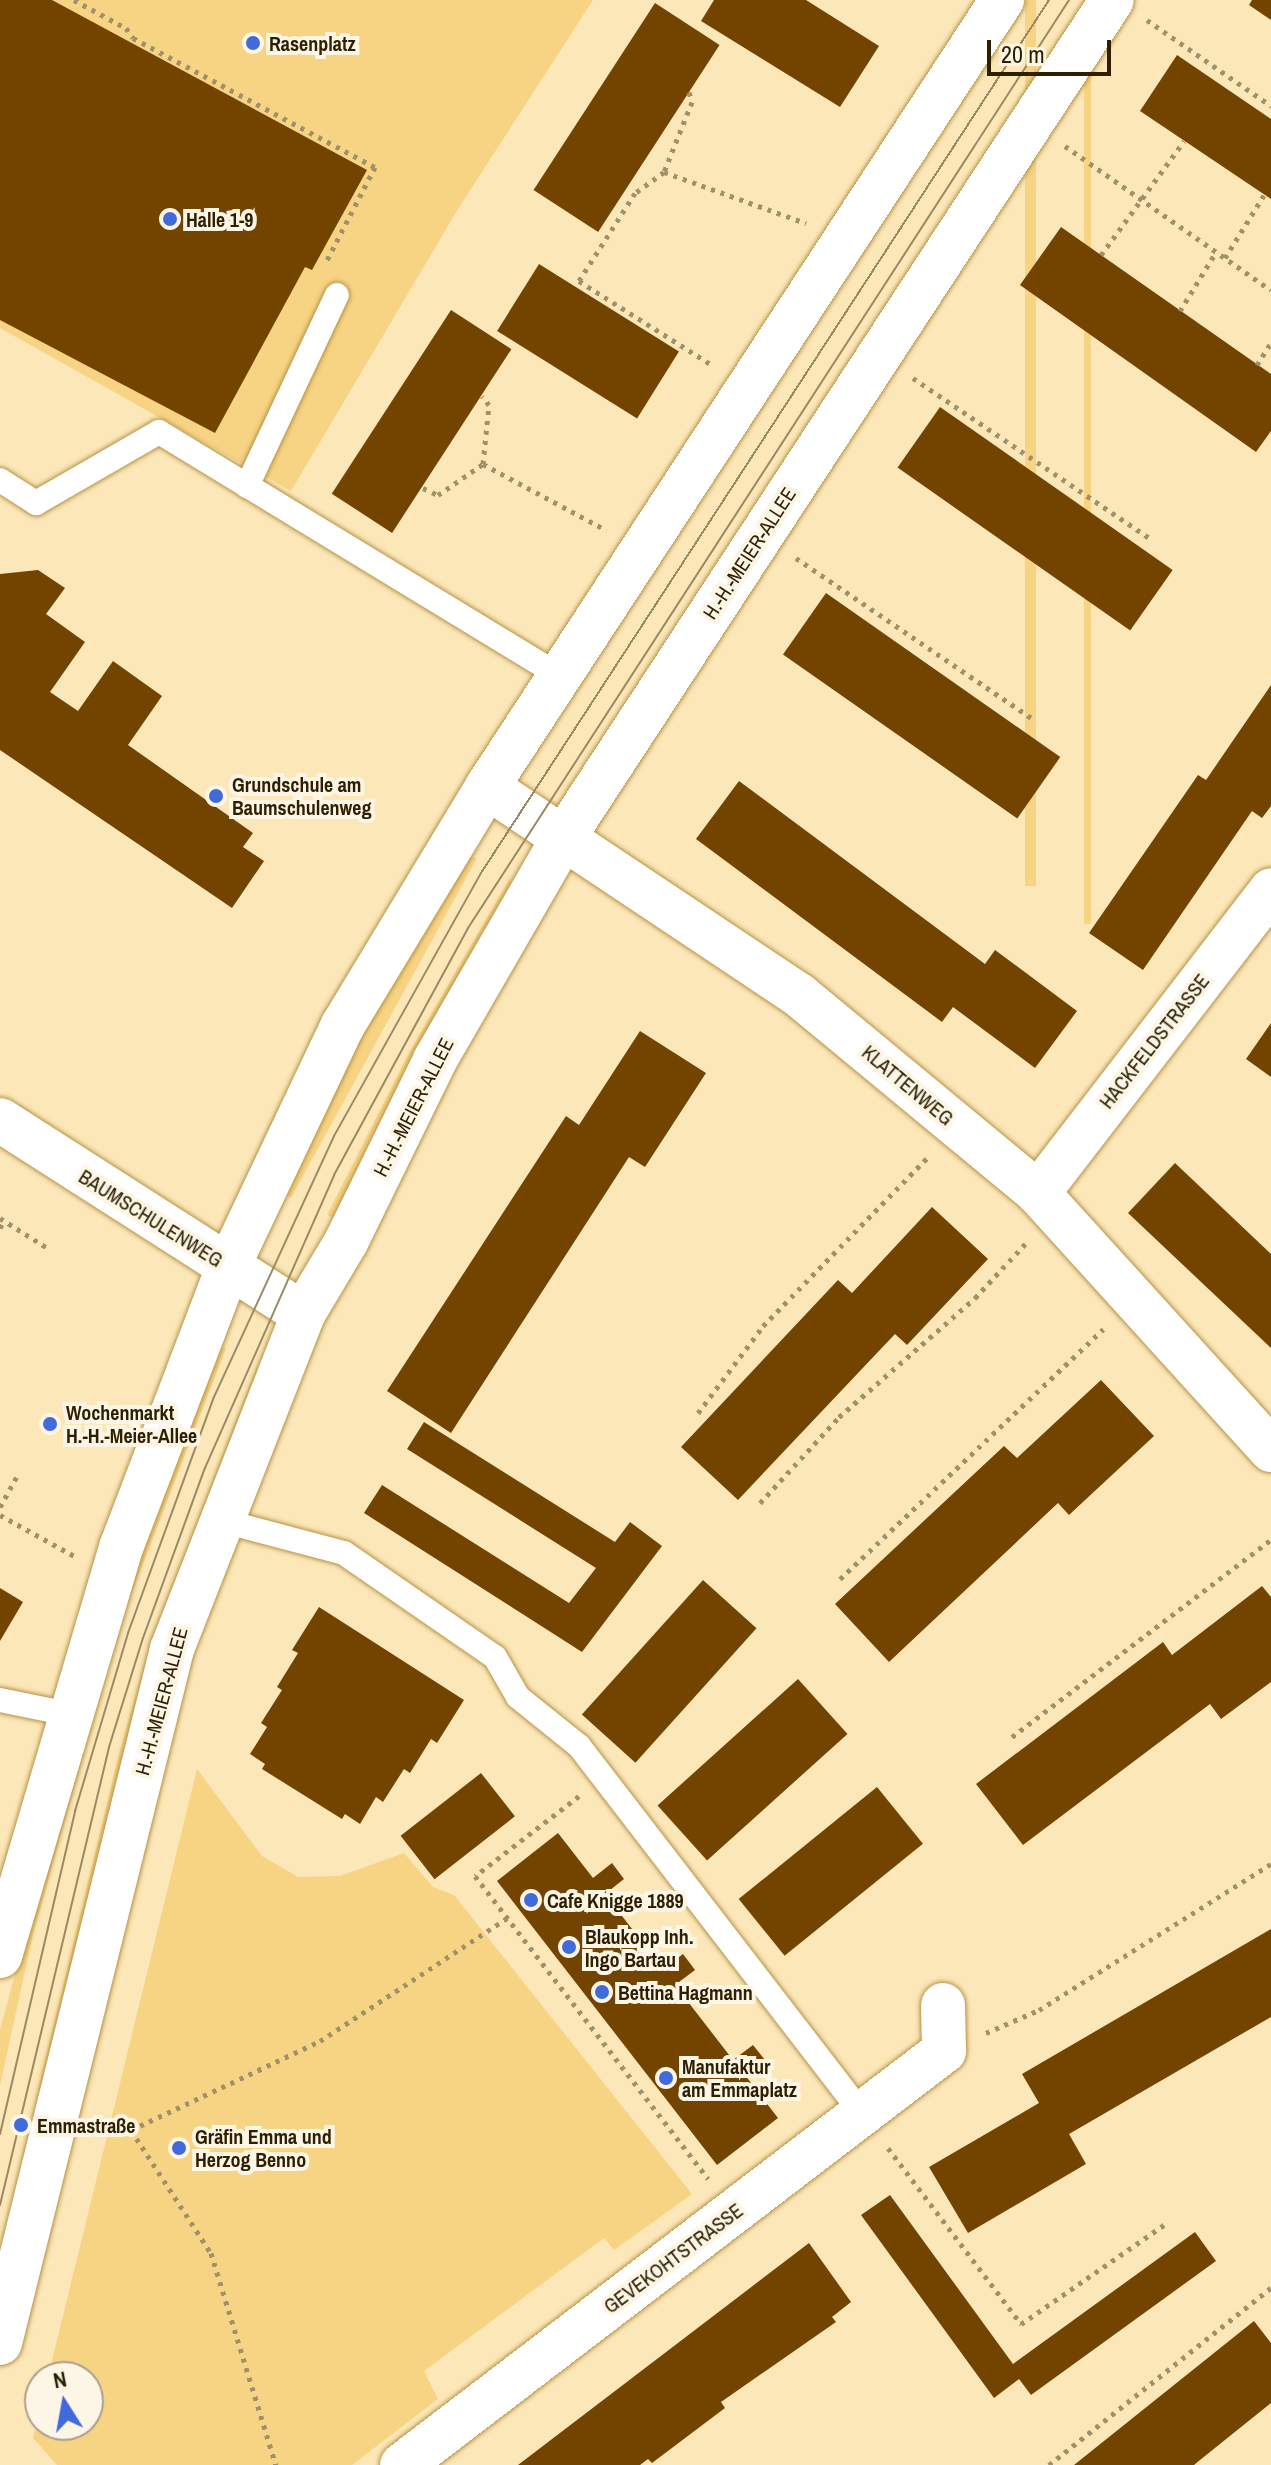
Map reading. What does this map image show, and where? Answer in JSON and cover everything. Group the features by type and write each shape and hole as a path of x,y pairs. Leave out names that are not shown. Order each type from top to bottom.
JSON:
{"street":[{"path":"0,1956 112,1576 228,1267 343,1025 487,787 1002,0"},
{"name":"H.-H.-MEIER-ALLEE","path":"0,2343 172,1649 219,1520 303,1314 346,1242 435,1060 564,837 1033,124 1128,9"},
{"name":"KLATTENWEG","path":"487,787 799,995 1047,1202 1137,1298 1271,1450"},
{"name":"HACKFELDSTRASSE","path":"1047,1202 1271,890"},
{"name":"BAUMSCHULENWEG","path":"0,1120 303,1314"},
{"path":"943,2005 944,2051"},
{"name":"GEVEKOHTSTRASSE","path":"402,2465 944,2051"}],"lane":[{"path":"247,486 337,295"},
{"path":"0,480 36,503 159,432 560,676"},
{"path":"219,1520 344,1553 495,1657 518,1697 579,1746 862,2114"},
{"path":"0,1700 69,1714"}],"path":[{"path":"74,0 126,28 133,38 375,167 319,276"},
{"path":"1128,9 1271,106"},
{"path":"689,92 692,102 664,172 635,193 579,281 746,388"},
{"path":"1033,124 1271,290"},
{"path":"1101,255 1184,141"},
{"path":"664,172 845,237"},
{"path":"1225,258 1264,195"},
{"path":"1180,311 1216,252"},
{"path":"1257,365 1271,343"},
{"path":"880,355 1151,539"},
{"path":"423,488 438,495 483,464 489,405 482,396"},
{"path":"483,464 642,549"},
{"path":"761,534 1034,720"},
{"path":"698,1413 763,1326 958,1127"},
{"path":"760,1503 839,1417 975,1298 1047,1202"},
{"path":"0,1228 2,1219 49,1249"},
{"path":"840,1579 1137,1298"},
{"path":"0,1507 17,1476"},
{"path":"0,1515 112,1576"},
{"path":"1012,1737 1271,1540"},
{"path":"603,1778 475,1876 733,2212"},
{"path":"944,2051 1039,2010 1271,1864"},
{"path":"57,2116 131,2130 320,2041 507,1918"},
{"path":"862,2114 1021,2324 1167,2223"},
{"path":"131,2130 211,2253 276,2465"},
{"path":"1049,2465 1271,2288"}],"shaded area":[{"path":"0,0 593,0 458,209 291,491 0,328"},
{"path":"1025,0 1036,0 1036,886 1025,886"},
{"path":"1084,0 1091,0 1091,924 1084,924"},
{"path":"472,857 477,858 291,1198 276,1191 363,1032 462,865"},
{"path":"510,878 512,884 341,1221 327,1215 410,1051"},
{"path":"222,1348 226,1348 118,1629 33,1935 0,2085 0,2030 109,1625"},
{"path":"257,1366 260,1373 51,2093 38,2090 120,1750 151,1641"},
{"path":"197,1769 262,1856 298,1877 340,1876 404,1853 433,1887 454,1895 692,2194 614,2250 604,2238 424,2371 438,2399 352,2465 57,2465 36,2441 104,2441 104,2361 52,2361"}],"building":[{"name":"Halle 1-9","path":"0,0 52,0 367,170 312,270 305,267 215,433 0,320"},
{"path":"714,0 806,0 879,46 840,107 701,21"},
{"path":"1252,0 1271,0 1271,20 1249,5"},
{"path":"655,3 720,45 598,232 534,190"},
{"path":"1177,55 1271,119 1271,199 1140,111"},
{"path":"1061,227 1271,374 1271,431 1256,452 1020,285"},
{"path":"539,264 679,351 637,418 497,331"},
{"path":"451,310 511,349 392,533 332,494"},
{"path":"940,407 1173,570 1130,631 898,468"},
{"path":"38,570 65,588 46,614 85,642 50,692 78,711 113,661 162,696 128,745 253,833 243,847 264,861 232,908 0,750 0,574"},
{"path":"826,593 1060,757 1017,818 783,654"},
{"path":"1271,685 1271,806 1262,818 1252,811 1143,970 1089,933 1198,775 1206,780"},
{"path":"739,781 985,964 995,950 1077,1011 1035,1068 953,1007 942,1022 696,839"},
{"path":"1271,1023 1271,1077 1246,1059"},
{"path":"640,1031 706,1073 645,1167 629,1157 451,1433 387,1391 566,1116 579,1125"},
{"path":"1175,1163 1271,1254 1271,1348 1128,1213"},
{"path":"932,1207 988,1259 907,1345 895,1334 738,1500 681,1447 838,1280 852,1293"},
{"path":"1101,1380 1154,1436 1069,1515 1058,1503 889,1662 835,1604 1004,1446 1017,1458"},
{"path":"424,1422 615,1542 630,1522 662,1546 582,1652 364,1513 382,1485 569,1603 596,1568 407,1449"},
{"path":"703,1580 757,1628 635,1763 582,1715"},
{"path":"1262,1586 1271,1597 1271,1682 1221,1719 1210,1704 1023,1845 976,1784 1163,1642 1172,1655"},
{"path":"0,1588 23,1602 0,1641"},
{"path":"319,1607 464,1700 437,1743 431,1739 410,1773 404,1769 383,1802 376,1797 360,1824 345,1814 342,1819 262,1769 265,1764 250,1754 267,1727 261,1723 282,1690 277,1687 298,1653 292,1650"},
{"path":"798,1679 848,1734 707,1860 658,1805"},
{"path":"481,1773 515,1816 434,1879 401,1836"},
{"path":"877,1787 923,1844 785,1956 739,1899"},
{"path":"558,1833 593,1878 612,1863 624,1879 605,1894 663,1969 683,1954 695,1970 675,1985 733,2060 753,2045 765,2060 745,2075 778,2118 717,2165 497,1881"},
{"path":"1271,1929 1271,2017 1069,2134 1086,2164 968,2233 929,2167 1039,2103 1022,2074"},
{"path":"890,2195 1013,2364 1195,2232 1216,2261 1031,2395 1019,2379 994,2398 861,2215"},
{"path":"809,2243 851,2302 832,2317 836,2322 721,2402 725,2408 652,2463 648,2459 640,2465 518,2465"},
{"path":"1254,2321 1271,2343 1271,2403 1194,2465 1074,2465"}],"tram line":[{"path":"0,2134 75,1811 128,1633 214,1397 334,1136 481,873 1049,0"},
{"path":"0,2205 109,1747 143,1638 205,1468 334,1175 468,928 1069,0"}],"place":[{"name":"Rasenplatz","path":"253,43"},
{"name":"Halle 1-9","path":"170,219"},
{"name":"Grundschule am Baumschulenweg","path":"216,796"},
{"name":"Wochenmarkt H.-H.-Meier-Allee","path":"50,1424"},
{"name":"Cafe Knigge 1889","path":"531,1900"},
{"name":"Blaukopp Inh. Ingo Bartau","path":"569,1947"},
{"name":"Bettina Hagmann","path":"602,1992"},
{"name":"Manufaktur am Emmaplatz","path":"666,2078"},
{"name":"Emmastraße","path":"21,2125"},
{"name":"Gräfin Emma und Herzog Benno","path":"179,2148"}]}
